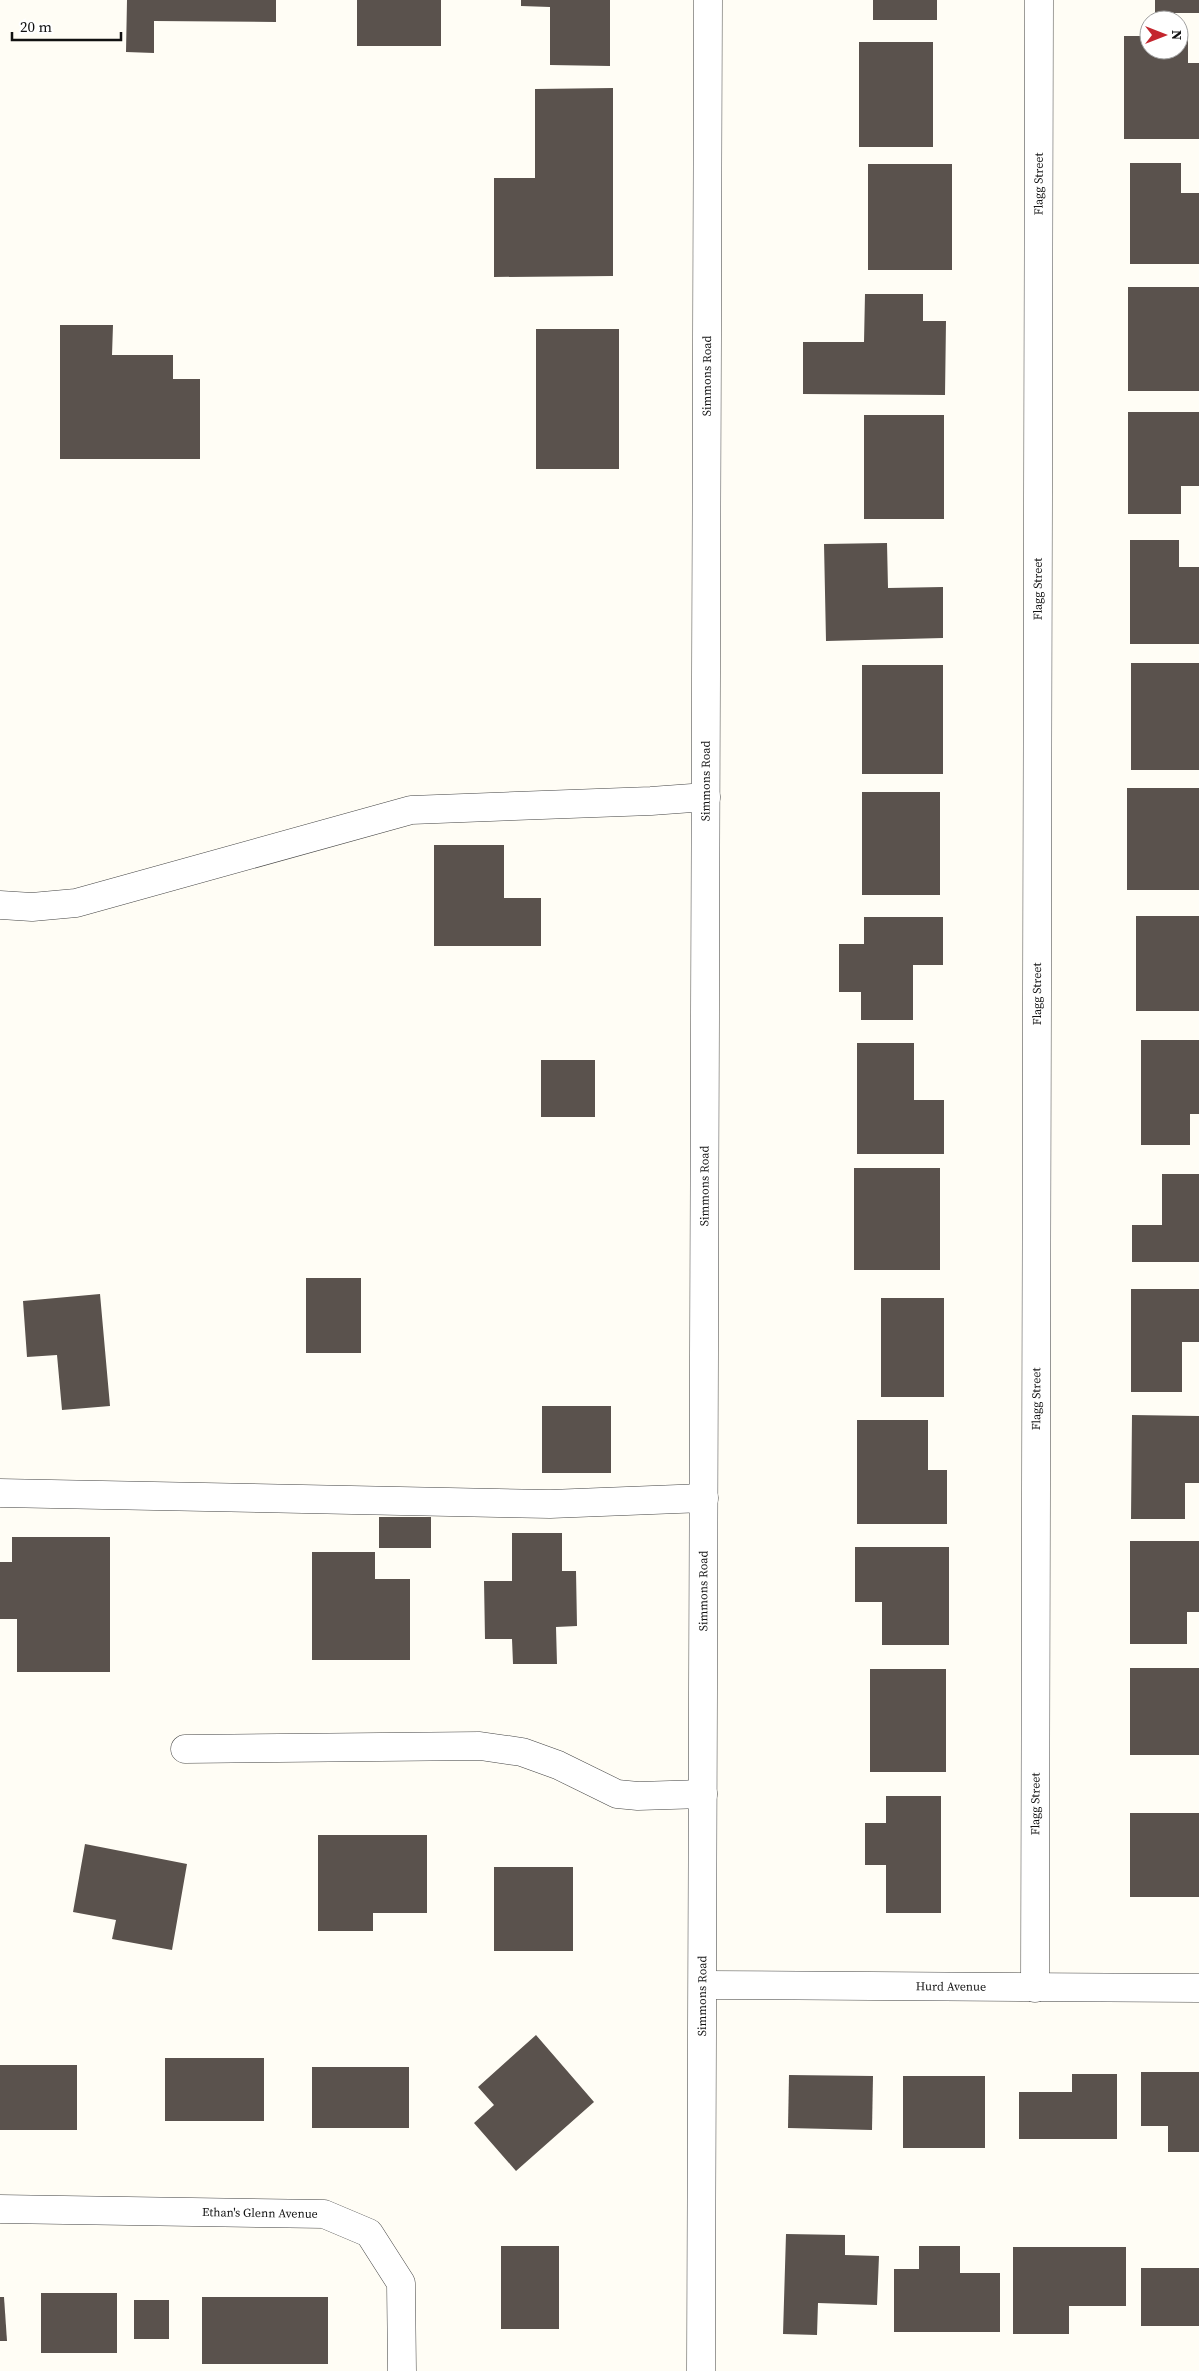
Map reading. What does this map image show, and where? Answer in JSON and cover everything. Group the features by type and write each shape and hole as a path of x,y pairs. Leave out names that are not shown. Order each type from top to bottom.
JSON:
{"street":[{"name":"Simmons Road","path":"701,2371 708,0"},
{"name":"Flagg Street","path":"1035,1988 1039,0"},
{"path":"0,905 32,907 76,903 411,810 632,802 706,797"},
{"path":"0,1493 550,1504 704,1498"},
{"path":"185,1749 480,1746 522,1752 558,1765 617,1794 638,1796 703,1794"},
{"name":"Hurd Avenue","path":"703,1985 1199,1988"},
{"name":"Ethan's Glenn Avenue","path":"0,2209 324,2214 369,2233 401,2283 402,2371"}],"building":[{"path":"127,0 276,0 276,22 154,21 154,53 126,52"},
{"path":"357,0 441,0 441,46 357,46"},
{"path":"521,0 610,0 610,66 550,65 550,7 521,6"},
{"path":"873,0 937,0 937,20 873,20"},
{"path":"1155,0 1199,0 1199,13 1189,13 1189,10 1155,10"},
{"path":"1124,36 1139,36 1139,60 1188,60 1188,63 1199,63 1199,139 1124,139"},
{"path":"859,42 933,42 933,147 859,147"},
{"path":"613,88 613,276 494,277 494,178 535,178 535,89"},
{"path":"1130,163 1181,163 1181,193 1199,193 1199,264 1130,264"},
{"path":"868,164 952,164 952,270 868,270"},
{"path":"1128,287 1199,287 1199,391 1128,391"},
{"path":"865,294 923,294 923,321 946,321 945,395 803,394 803,342 864,342"},
{"path":"60,325 113,325 112,355 173,355 173,379 200,379 200,459 60,459"},
{"path":"536,329 619,329 619,469 536,469"},
{"path":"1128,412 1199,412 1199,486 1181,486 1181,514 1128,514"},
{"path":"864,415 944,415 944,519 864,519"},
{"path":"1130,540 1179,540 1179,567 1199,567 1199,644 1130,644"},
{"path":"887,543 888,588 943,587 943,638 826,641 824,544"},
{"path":"1131,663 1199,663 1199,770 1131,770"},
{"path":"862,665 943,665 943,774 862,774"},
{"path":"1127,788 1199,788 1199,890 1127,890"},
{"path":"862,792 940,792 940,895 862,895"},
{"path":"434,845 504,845 504,898 541,898 541,946 434,946"},
{"path":"1136,916 1199,916 1199,1011 1136,1011"},
{"path":"864,917 943,917 943,965 913,965 913,1020 861,1020 861,992 839,992 839,944 864,944"},
{"path":"1141,1040 1199,1040 1199,1114 1190,1114 1190,1145 1141,1145"},
{"path":"857,1043 914,1043 914,1100 944,1100 944,1154 857,1154"},
{"path":"541,1060 595,1060 595,1117 541,1117"},
{"path":"854,1168 940,1168 940,1270 854,1270"},
{"path":"1162,1174 1199,1174 1199,1262 1132,1262 1132,1225 1162,1225"},
{"path":"306,1278 361,1278 361,1353 306,1353"},
{"path":"1131,1289 1199,1289 1199,1342 1182,1342 1182,1392 1131,1392"},
{"path":"100,1294 110,1406 62,1410 57,1355 27,1357 23,1301"},
{"path":"881,1298 944,1298 944,1397 881,1397"},
{"path":"542,1406 611,1406 611,1473 542,1473"},
{"path":"1132,1415 1199,1416 1199,1483 1185,1483 1185,1519 1131,1519"},
{"path":"857,1420 928,1420 928,1470 947,1470 947,1524 857,1524"},
{"path":"379,1517 431,1517 431,1548 379,1548"},
{"path":"512,1533 562,1533 562,1571 576,1571 577,1626 556,1627 557,1664 513,1664 512,1639 485,1639 484,1581 512,1581"},
{"path":"12,1537 110,1537 110,1672 17,1672 17,1619 0,1619 0,1562 12,1562"},
{"path":"1130,1541 1199,1541 1199,1612 1187,1612 1187,1644 1130,1644"},
{"path":"855,1547 949,1547 949,1645 882,1645 882,1602 855,1602"},
{"path":"312,1552 375,1552 375,1579 410,1579 410,1660 312,1660"},
{"path":"1130,1668 1199,1668 1199,1755 1130,1755"},
{"path":"870,1669 946,1669 946,1772 870,1772"},
{"path":"886,1796 941,1796 941,1913 886,1913 886,1865 865,1865 865,1823 886,1823"},
{"path":"1130,1813 1199,1813 1199,1897 1130,1897"},
{"path":"318,1835 427,1835 427,1913 373,1913 373,1931 318,1931"},
{"path":"85,1844 187,1864 172,1950 112,1939 116,1920 73,1912"},
{"path":"494,1867 573,1867 573,1951 494,1951"},
{"path":"536,2035 594,2102 516,2171 474,2123 494,2105 478,2087"},
{"path":"165,2058 264,2058 264,2121 165,2121"},
{"path":"0,2065 77,2065 77,2130 0,2130"},
{"path":"312,2067 409,2067 409,2128 312,2128"},
{"path":"1141,2072 1199,2072 1199,2152 1168,2152 1168,2126 1141,2126"},
{"path":"1072,2074 1117,2074 1117,2139 1019,2139 1019,2092 1072,2092"},
{"path":"789,2075 873,2076 872,2130 788,2128"},
{"path":"903,2076 985,2076 985,2148 903,2148"},
{"path":"786,2234 845,2235 845,2255 879,2256 877,2305 818,2303 817,2335 783,2334"},
{"path":"501,2246 559,2246 559,2329 501,2329"},
{"path":"919,2246 960,2246 960,2273 1000,2273 1000,2332 894,2332 894,2269 919,2269"},
{"path":"1013,2247 1126,2247 1126,2306 1069,2306 1069,2334 1013,2334"},
{"path":"1141,2268 1199,2268 1199,2326 1141,2326"},
{"path":"41,2293 117,2293 117,2353 41,2353"},
{"path":"0,2297 4,2297 7,2341 0,2341"},
{"path":"202,2297 328,2297 328,2364 202,2364"},
{"path":"134,2300 169,2300 169,2339 134,2339"}]}
